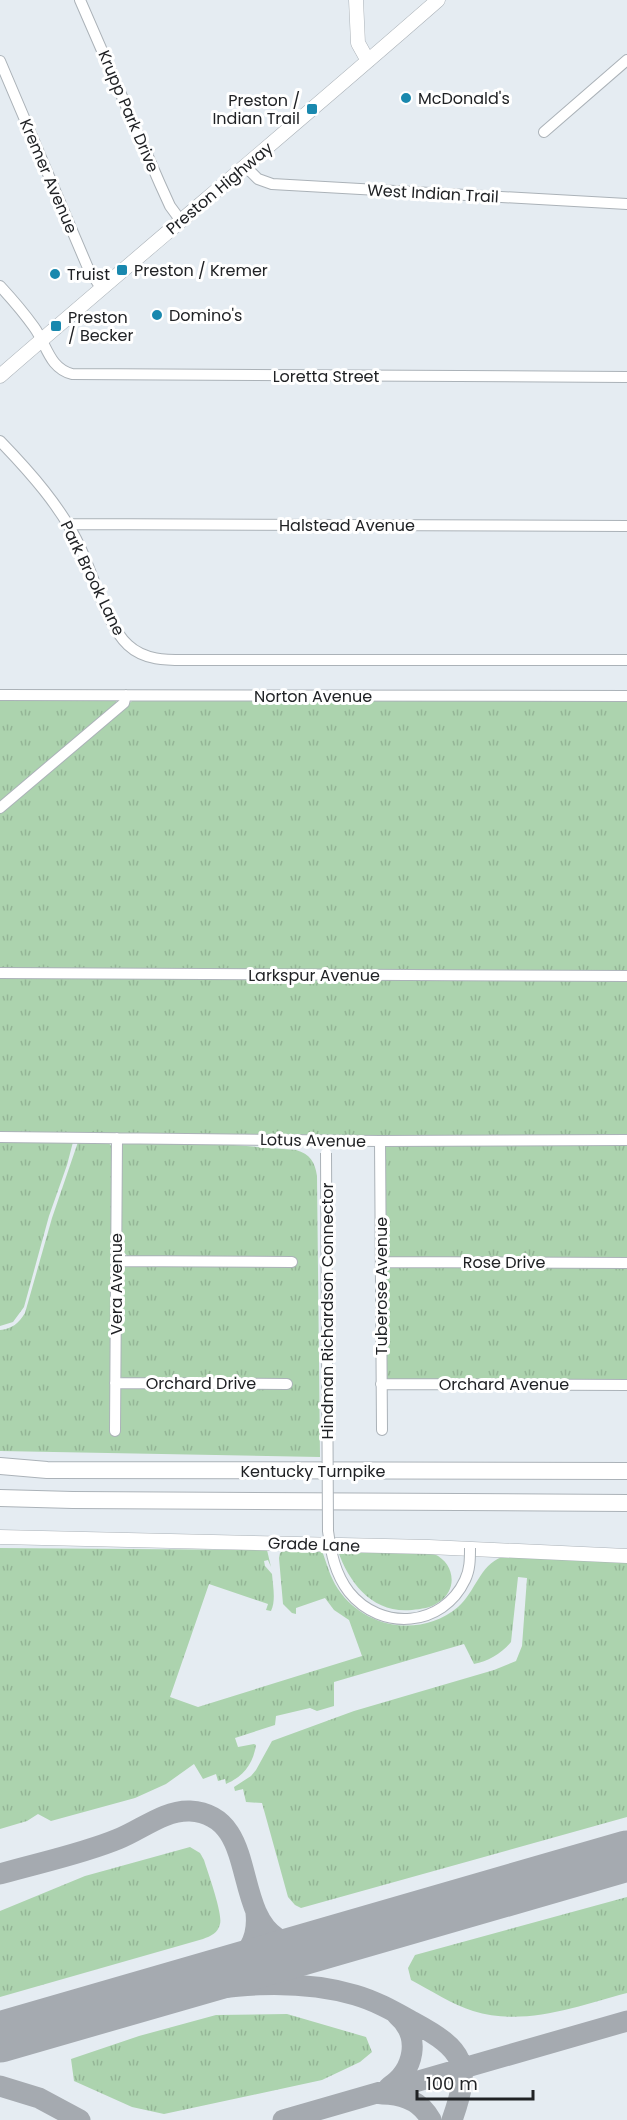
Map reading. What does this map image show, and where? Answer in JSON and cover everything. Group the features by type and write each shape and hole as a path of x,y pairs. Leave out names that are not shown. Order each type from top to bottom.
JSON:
{"highway":[{"name":"Kentucky Turnpike","path":"0,1466 59,1470 627,1471"},
{"path":"0,1497 73,1500 627,1503"}],"main road":[{"path":"356,0 358,43 368,61"},
{"name":"Preston Highway","path":"0,376 438,0"},
{"name":"Grade Lane","path":"0,1537 470,1548 627,1556"}],"street":[{"name":"Krupp Park Drive","path":"80,0 170,206 181,221"},
{"path":"544,132 627,60"},
{"name":"Kremer Avenue","path":"0,61 88,268 101,288"},
{"name":"West Indian Trail","path":"245,166 258,179 272,184 627,204"},
{"name":"Loretta Street","path":"0,286 36,328 49,356 59,369 66,373 81,375 627,377"},
{"name":"Park Brook Lane","path":"0,441 59,510 80,545 120,637 127,645 141,654 160,660 627,660"},
{"name":"Halstead Avenue","path":"67,524 627,526"},
{"name":"Norton Avenue","path":"0,695 627,696"},
{"path":"0,808 124,703 126,695"},
{"name":"Larkspur Avenue","path":"0,973 627,976"},
{"name":"Lotus Avenue","path":"0,1137 380,1141 627,1140"},
{"name":"Vera Avenue","path":"115,1431 117,1138"},
{"name":"Hindman Richardson Connector","path":"326,1140 328,1531 331,1554 337,1572 349,1592 367,1608 388,1617 415,1618 439,1611 453,1598 465,1581 470,1566 470,1548"},
{"name":"Tuberose Avenue","path":"380,1141 382,1430"},
{"path":"116,1261 292,1262"},
{"name":"Rose Drive","path":"381,1262 627,1263"},
{"name":"Orchard Drive","path":"116,1383 287,1384"},
{"name":"Orchard Avenue","path":"381,1384 627,1385"}],"green space":[{"path":"0,698 115,699 117,703 0,804"},
{"path":"627,699 627,973 0,970 0,812 132,701"},
{"path":"0,977 627,980 627,1136 0,1134"},
{"path":"0,1142 73,1142 49,1216 24,1307 13,1322 0,1326"},
{"path":"78,1142 107,1142 113,1147 119,1396 123,1378 121,1377 119,1270 128,1257 119,1246 121,1146 125,1142 195,1142 296,1150 311,1159 317,1176 320,1457 0,1451 0,1330 15,1325 25,1313 52,1218"},
{"path":"384,1145 627,1146 627,1260 383,1258"},
{"path":"385,1266 627,1266 627,1383 391,1382 386,1378"},
{"path":"0,1548 267,1550 271,1567 268,1560 264,1561 272,1574 271,1611 266,1610 268,1604 209,1584 170,1697 198,1707 362,1656 349,1620 334,1610 325,1598 296,1608 296,1614 283,1604 279,1558 280,1553 284,1550 322,1551 335,1584 349,1603 363,1613 394,1625 427,1623 443,1617 464,1601 488,1566 502,1557 627,1562 627,1817 301,1908 288,1897 262,1803 246,1802 243,1789 235,1791 234,1787 256,1770 272,1741 354,1711 494,1670 516,1661 522,1646 527,1578 518,1577 511,1642 489,1659 474,1664 464,1644 334,1682 334,1706 317,1711 310,1708 276,1716 275,1725 235,1738 238,1747 256,1745 247,1769 226,1784 225,1779 218,1781 216,1774 203,1779 194,1764 166,1784 135,1798 51,1821 38,1814 27,1821 0,1829"},
{"path":"338,1551 434,1554 441,1558 450,1570 449,1591 439,1602 426,1608 398,1610 386,1607 374,1602 356,1585"},
{"path":"190,1847 200,1853 204,1860 217,1903 220,1924 214,1934 0,1997 0,1911 85,1876"},
{"path":"627,1897 627,1993 551,2013 512,2017 473,2011 411,1980 408,1968 415,1955"},
{"path":"287,2014 366,2037 372,2052 360,2062 322,2080 164,2114 132,2107 74,2081 71,2059 139,2036 216,2015"}],"taxiway":[{"path":"0,1874 90,1849 127,1835 162,1817 190,1811 211,1816 226,1828 236,1845 254,1906 263,1924 277,1938 286,1943 316,1946"},
{"path":"224,1973 239,1961 249,1948 255,1932 256,1913"},
{"path":"124,2001 211,1989 269,1985 298,1985 363,1997 444,2041 460,2060 462,2085 452,2120"},
{"path":"389,2087 404,2072 412,2053 410,2033 405,2023 397,2015"},
{"path":"283,2120 627,2021"},
{"path":"0,2086 39,2098 80,2120"},
{"path":"382,2094 397,2095 416,2103 431,2120"}],"runway":[{"path":"0,2037 627,1856"}],"place":[{"name":"McDonald's","path":"406,98"},
{"name":"Preston / Indian Trail","path":"312,109"},
{"name":"Preston / Kremer","path":"122,270"},
{"name":"Truist","path":"55,274"},
{"name":"Domino's","path":"157,315"},
{"name":"Preston / Becker","path":"56,326"}]}
